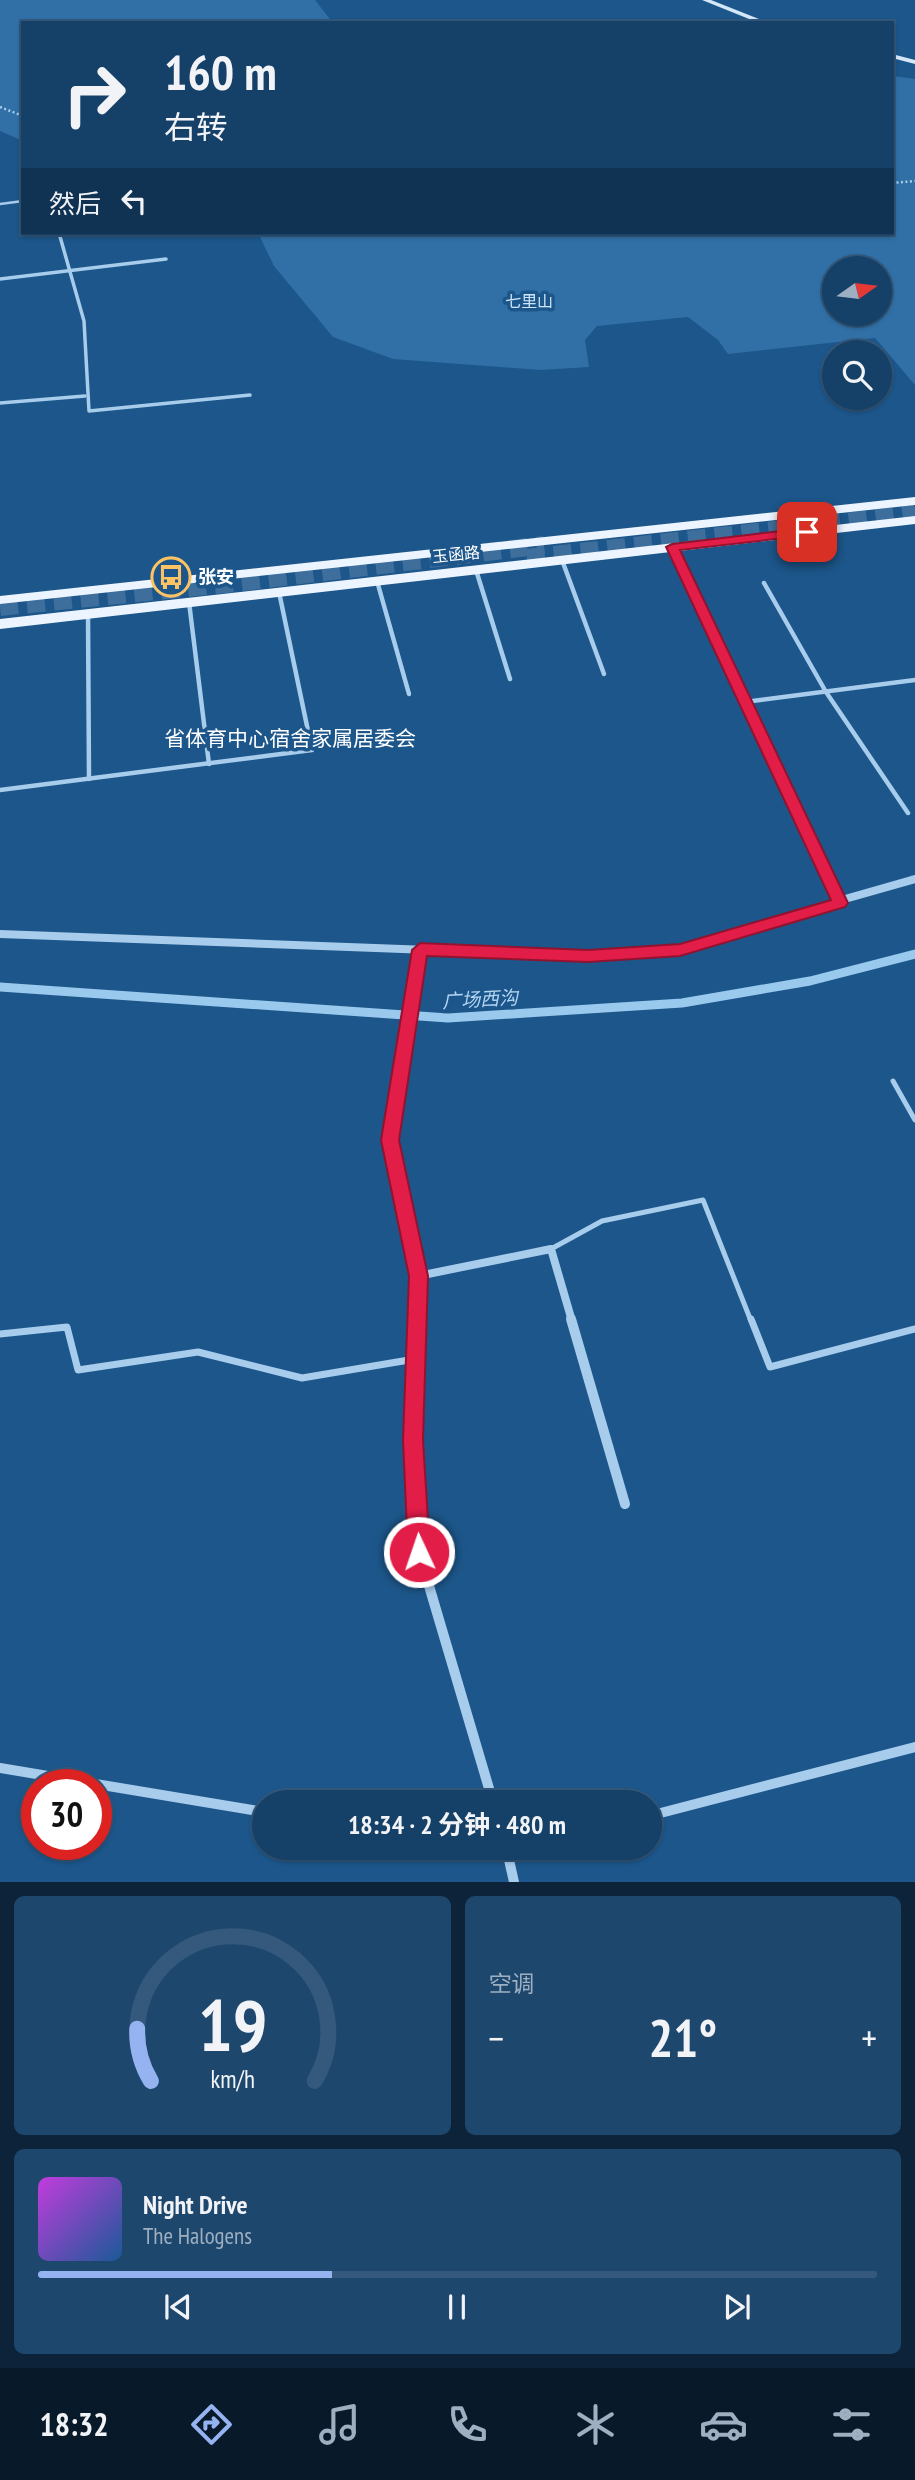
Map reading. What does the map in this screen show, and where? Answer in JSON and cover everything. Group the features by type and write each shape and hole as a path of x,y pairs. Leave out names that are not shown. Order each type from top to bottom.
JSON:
{"main road":[{"path":"705,0 761,21"},
{"path":"894,57 915,62"},
{"name":"玉函路","path":"0,600 915,501"},
{"name":"玉函路","path":"0,624 915,520"}],"street":[{"path":"0,934 588,956 680,950 840,903 672,547"},
{"path":"845,899 915,878"},
{"path":"420,950 390,1140 418,1276 413,1440 419,1552 488,1790"},
{"path":"418,1276 551,1249 625,1504"},
{"path":"662,1813 915,1746"},
{"path":"0,1768 252,1810"},
{"path":"509,1860 513,1881"}],"lane":[{"path":"0,204 21,201"},
{"path":"60,235 87,336 85,396 89,411 250,395"},
{"path":"0,279 166,259"},
{"path":"0,403 85,396"},
{"path":"562,560 604,674"},
{"path":"476,570 510,679"},
{"path":"377,581 409,694"},
{"path":"764,583 826,692 908,813"},
{"path":"0,790 312,751 279,592"},
{"path":"189,602 208,764"},
{"path":"88,614 89,779"},
{"path":"745,702 915,680"},
{"path":"893,1081 915,1120"},
{"path":"551,1249 602,1221 703,1200 770,1367 915,1329"},
{"path":"0,1334 66,1327 78,1370 198,1352 302,1378 415,1359"}],"path":[{"path":"0,107 21,115"},
{"path":"894,183 915,181"}],"green space":[{"path":"0,0 315,0 331,21 21,21 21,140 0,131"},
{"name":"七里山","path":"894,76 915,79 915,385 892,358 892,340 822,340 822,344 728,354 718,340 688,317 597,326 585,340 589,367 540,370 393,359 333,337 274,266 259,235 894,235"}],"waterway":[{"name":"广场西沟","path":"0,987 448,1018 682,1003 810,981 915,954"}],"tunnel":[{"path":"527,558 915,514 911,514"},
{"path":"0,607 235,583 544,545"}],"place":[{"name":"张安","path":"171,577"}],"district":[{"name":"省体育中心宿舍家属居委会","path":"290,739"}],"route":[{"path":"419,1552 413,1440 418,1276 390,1140 420,950 588,956 680,950 840,903 672,547 807,532"}]}
